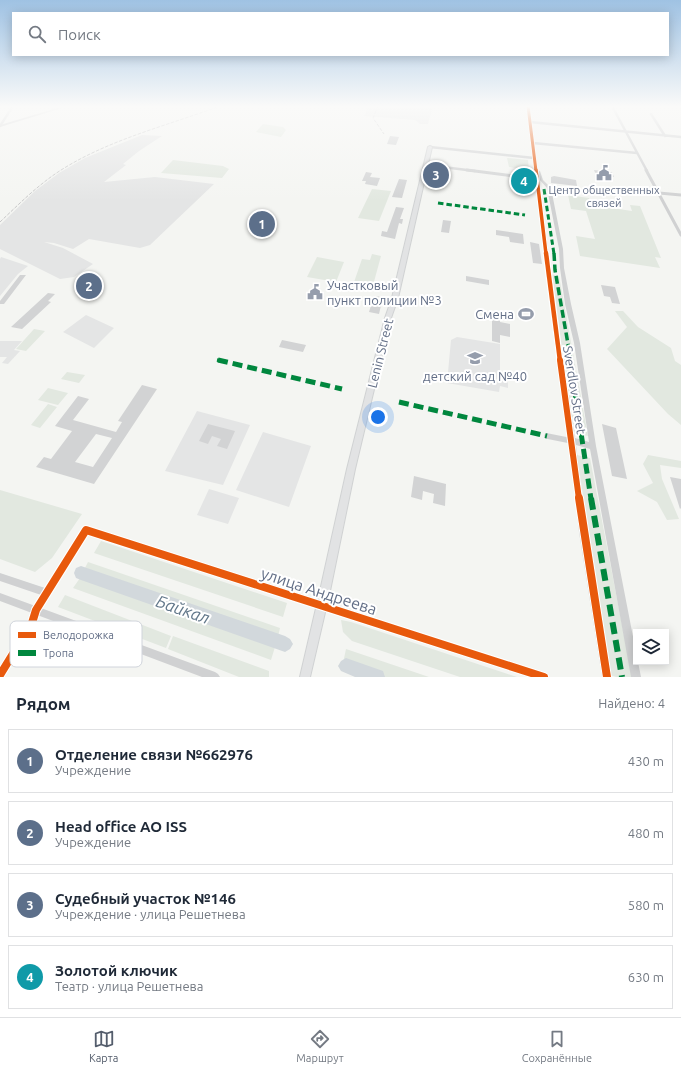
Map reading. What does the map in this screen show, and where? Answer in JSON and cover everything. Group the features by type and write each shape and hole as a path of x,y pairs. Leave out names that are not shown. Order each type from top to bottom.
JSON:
{"main road":[{"name":"Lenin Street","path":"304,677 322,605 351,469 388,318 395,298 430,147"}],"street":[{"name":"Sverdlov Street","path":"532,138 536,178 583,532 607,677"},
{"path":"628,138 681,235"},
{"path":"533,143 637,154"},
{"path":"430,147 534,158"},
{"name":"Sverdlov Street","path":"534,158 537,162 541,180 549,188 561,249 562,268 577,344 636,677"},
{"path":"427,165 536,178"},
{"path":"538,187 549,188"},
{"path":"659,192 681,195"},
{"path":"547,436 594,446"},
{"path":"33,621 36,610 86,530"},
{"name":"улица Андреева","path":"86,530 544,677"},
{"path":"0,577 47,593"},
{"path":"0,597 65,621"},
{"path":"142,650 215,677"},
{"path":"0,675 10,659"}],"shaded area":[{"path":"136,138 160,138 139,151 123,164 126,165 104,182 155,177 214,184 150,245 140,248 89,239 73,249 54,243 44,242 63,248 93,264 74,277 60,279 0,249 0,225 35,191 59,173 85,158"},
{"path":"507,158 528,160 529,170 509,167"},
{"path":"173,160 223,166 229,169 222,178 161,173"},
{"path":"372,189 391,191 379,221 358,218"},
{"path":"568,195 589,198 592,205 632,211 630,205 640,206 661,258 655,257 660,268 580,256 576,236 595,239 586,211 571,209"},
{"path":"372,254 381,256 372,289 353,285 362,259 370,260"},
{"path":"1,257 28,266 18,274 0,296 0,259"},
{"path":"317,257 344,262 336,282 307,277"},
{"path":"551,274 559,276 588,436 572,432"},
{"path":"615,311 623,311 638,327 671,348 675,361 681,365 681,425 668,414 607,349 627,327"},
{"path":"86,315 114,328 94,348 63,332"},
{"path":"34,329 45,331 26,351 16,349"},
{"name":"детский сад №40","path":"457,337 500,344 500,372 508,374 508,388 500,386 499,392 447,383 451,340"},
{"path":"0,341 22,341 14,350 20,351 8,364 2,363 7,357 0,357"},
{"path":"67,372 85,375 79,383 61,379"},
{"path":"48,388 68,393 58,405 38,400"},
{"path":"48,404 57,407 40,428 31,425"},
{"path":"197,411 250,425 223,485 165,471"},
{"path":"263,432 311,446 289,507 236,490"},
{"path":"577,455 590,458 632,677 616,677 610,675"},
{"path":"648,455 681,461 681,468 660,465 662,479 679,519 667,520 657,502 637,491 653,483 643,464"},
{"path":"209,489 239,498 228,524 197,515"},
{"path":"0,490 82,514 52,558 35,572 0,559"},
{"path":"101,541 287,603 283,617 94,553"},
{"path":"88,562 280,628 277,641 84,570"},
{"path":"80,578 275,647 271,660 73,588"},
{"path":"65,595 132,621 95,621 58,607"},
{"path":"341,620 517,677 460,677 352,641 343,632"},
{"path":"142,625 171,636 166,648 142,639"},
{"path":"173,636 269,671 269,677 239,677 168,649"},
{"path":"346,649 429,677 383,677 343,663"}],"building":[{"path":"389,138 399,138 396,145 387,144"},
{"name":"Центр общественных связей","path":"594,170 612,172 614,177 596,175"},
{"path":"366,172 372,173 370,177 380,178 377,186 365,184 366,181 362,181"},
{"path":"554,176 576,180 577,186 551,183 551,177"},
{"path":"399,179 407,180 402,198 392,197"},
{"path":"396,207 404,208 400,219 403,219 402,224 399,223 395,239 381,236 382,231 387,232"},
{"path":"443,220 451,221 449,233 441,232"},
{"path":"496,230 523,234 524,244 510,242 509,237 496,235"},
{"path":"530,242 539,244 542,264 533,263"},
{"path":"20,275 26,275 4,304 0,304 0,301"},
{"path":"466,276 489,280 489,285 466,281"},
{"path":"82,283 100,286 96,290 78,287"},
{"path":"601,285 615,287 620,304 612,303 610,297 604,296"},
{"path":"48,293 55,294 48,301 51,302 22,329 11,327"},
{"path":"374,296 383,297 379,314 369,312"},
{"path":"492,313 500,314 500,322 510,324 510,337 500,335 500,343 492,341"},
{"path":"282,340 306,345 303,352 279,347"},
{"path":"142,385 157,389 94,484 36,467 44,457 51,459 72,431 55,426 78,396 89,399 73,420 116,432 122,422 118,421","holes":["96,434 112,438 93,467 75,462"]},
{"path":"208,424 235,431 227,449 217,446 221,439 212,436 208,444 199,441"},
{"path":"602,424 616,428 627,479 612,476"},
{"path":"414,476 446,484 445,506 433,503 434,494 423,491 422,500 411,497"},
{"path":"670,477 681,479 680,509"}],"waterway":[{"name":"Байкал","path":"81,573 285,644"},
{"name":"Байкал","path":"346,666 377,677"}],"railway":[{"path":"0,222 43,183 58,172 96,151 128,138"}],"marked path":[{"path":"544,189 553,243 555,270 568,342 583,452 622,677"},
{"path":"438,203 525,215"},
{"path":"217,360 342,389"},
{"path":"399,402 547,436"}],"cycle path":[{"path":"532,138 583,532 607,677"},
{"path":"33,621 36,610 86,530 544,677"},
{"path":"0,675 10,659"}],"place":[{"name":"Центр общественных связей","path":"604,173"},
{"name":"Судебный участок №146","path":"436,175"},
{"name":"Золотой ключик","path":"524,181"},
{"name":"Отделение связи №662976","path":"262,224"},
{"name":"Head office AO ISS","path":"89,286"},
{"name":"Участковый пункт полиции №3","path":"315,292"},
{"name":"Смена","path":"526,314"},
{"name":"детский сад №40","path":"475,358"}]}
